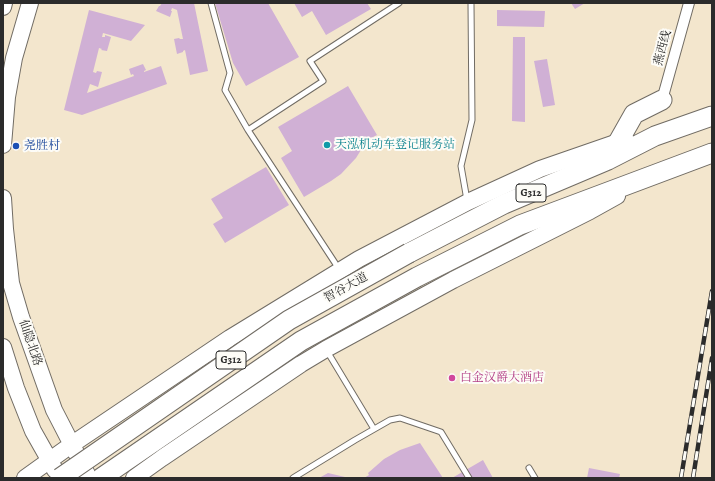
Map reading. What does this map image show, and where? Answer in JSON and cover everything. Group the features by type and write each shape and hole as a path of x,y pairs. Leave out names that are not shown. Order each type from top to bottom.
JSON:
{"highway":[{"path":"655,136 644,124 642,110 662,100"},
{"path":"608,160 634,114 662,100"},
{"name":"G312","path":"655,136 712,116"},
{"name":"智谷大道","path":"60,478 289,320 409,253 504,204 608,160 655,136"},
{"name":"G312","path":"658,173 712,153"},
{"name":"智谷大道","path":"100,478 301,341 417,277 520,225 658,173"}],"main road":[{"path":"3,7 4,3"},
{"path":"3,145 7,97 14,58 30,3"},
{"path":"25,478 49,460 230,338 359,259 468,202 540,169 618,142 655,136"},
{"path":"134,478 301,364 326,349 453,280 590,211 658,173"},
{"name":"仙隐北路","path":"3,198 11,284 21,317 54,410 89,478"},
{"path":"3,347 16,388 30,424 60,478"},
{"path":"156,478 162,458"}],"street":[{"name":"燕西线","path":"662,100 689,3"}],"lane":[{"path":"211,3 230,73 226,90 248,130 340,271"},
{"path":"248,130 323,82 310,61 399,3"},
{"path":"468,202 461,166 472,120 471,3"},
{"path":"326,349 374,429"},
{"path":"293,478 390,420 400,418 441,432 469,478"},
{"path":"530,468 535,478"}],"building":[{"path":"162,3 194,3 208,71 190,75 185,50 177,54 174,39 183,39 177,10 172,8 170,17 156,11"},
{"path":"215,3 268,3 299,57 246,86 233,63"},
{"path":"294,3 367,3 371,9 326,35 312,11 302,17"},
{"path":"571,3 585,3 575,9"},
{"path":"89,10 145,25 131,41 103,33 102,37 105,37 105,35 111,37 107,51 99,48 93,72 102,72 98,87 90,84 87,93 134,76 133,74 131,75 129,69 143,64 146,70 144,72 161,66 167,84 82,115 64,110"},
{"path":"497,10 545,11 544,27 497,26"},
{"path":"513,37 525,37 525,122 512,121"},
{"path":"547,59 555,105 543,107 534,61"},
{"name":"天泓机动车登记服务站","path":"348,86 377,135 367,140 356,158 341,174 304,197 281,158 292,151 278,127"},
{"path":"266,167 289,205 225,243 213,224 223,218 211,199"},
{"path":"420,443 443,478 364,478 369,475 368,473 384,459 400,450"},
{"path":"483,460 493,478 452,478"},
{"path":"589,468 620,474 619,478 587,478"},
{"path":"328,473 345,477 345,478 319,478"}],"railway":[{"path":"681,478 712,291"},
{"path":"693,478 712,358"}],"place":[{"name":"天泓机动车登记服务站","path":"327,145"},
{"name":"尧胜村","path":"16,146"},
{"name":"白金汉爵大酒店","path":"452,378"}]}
